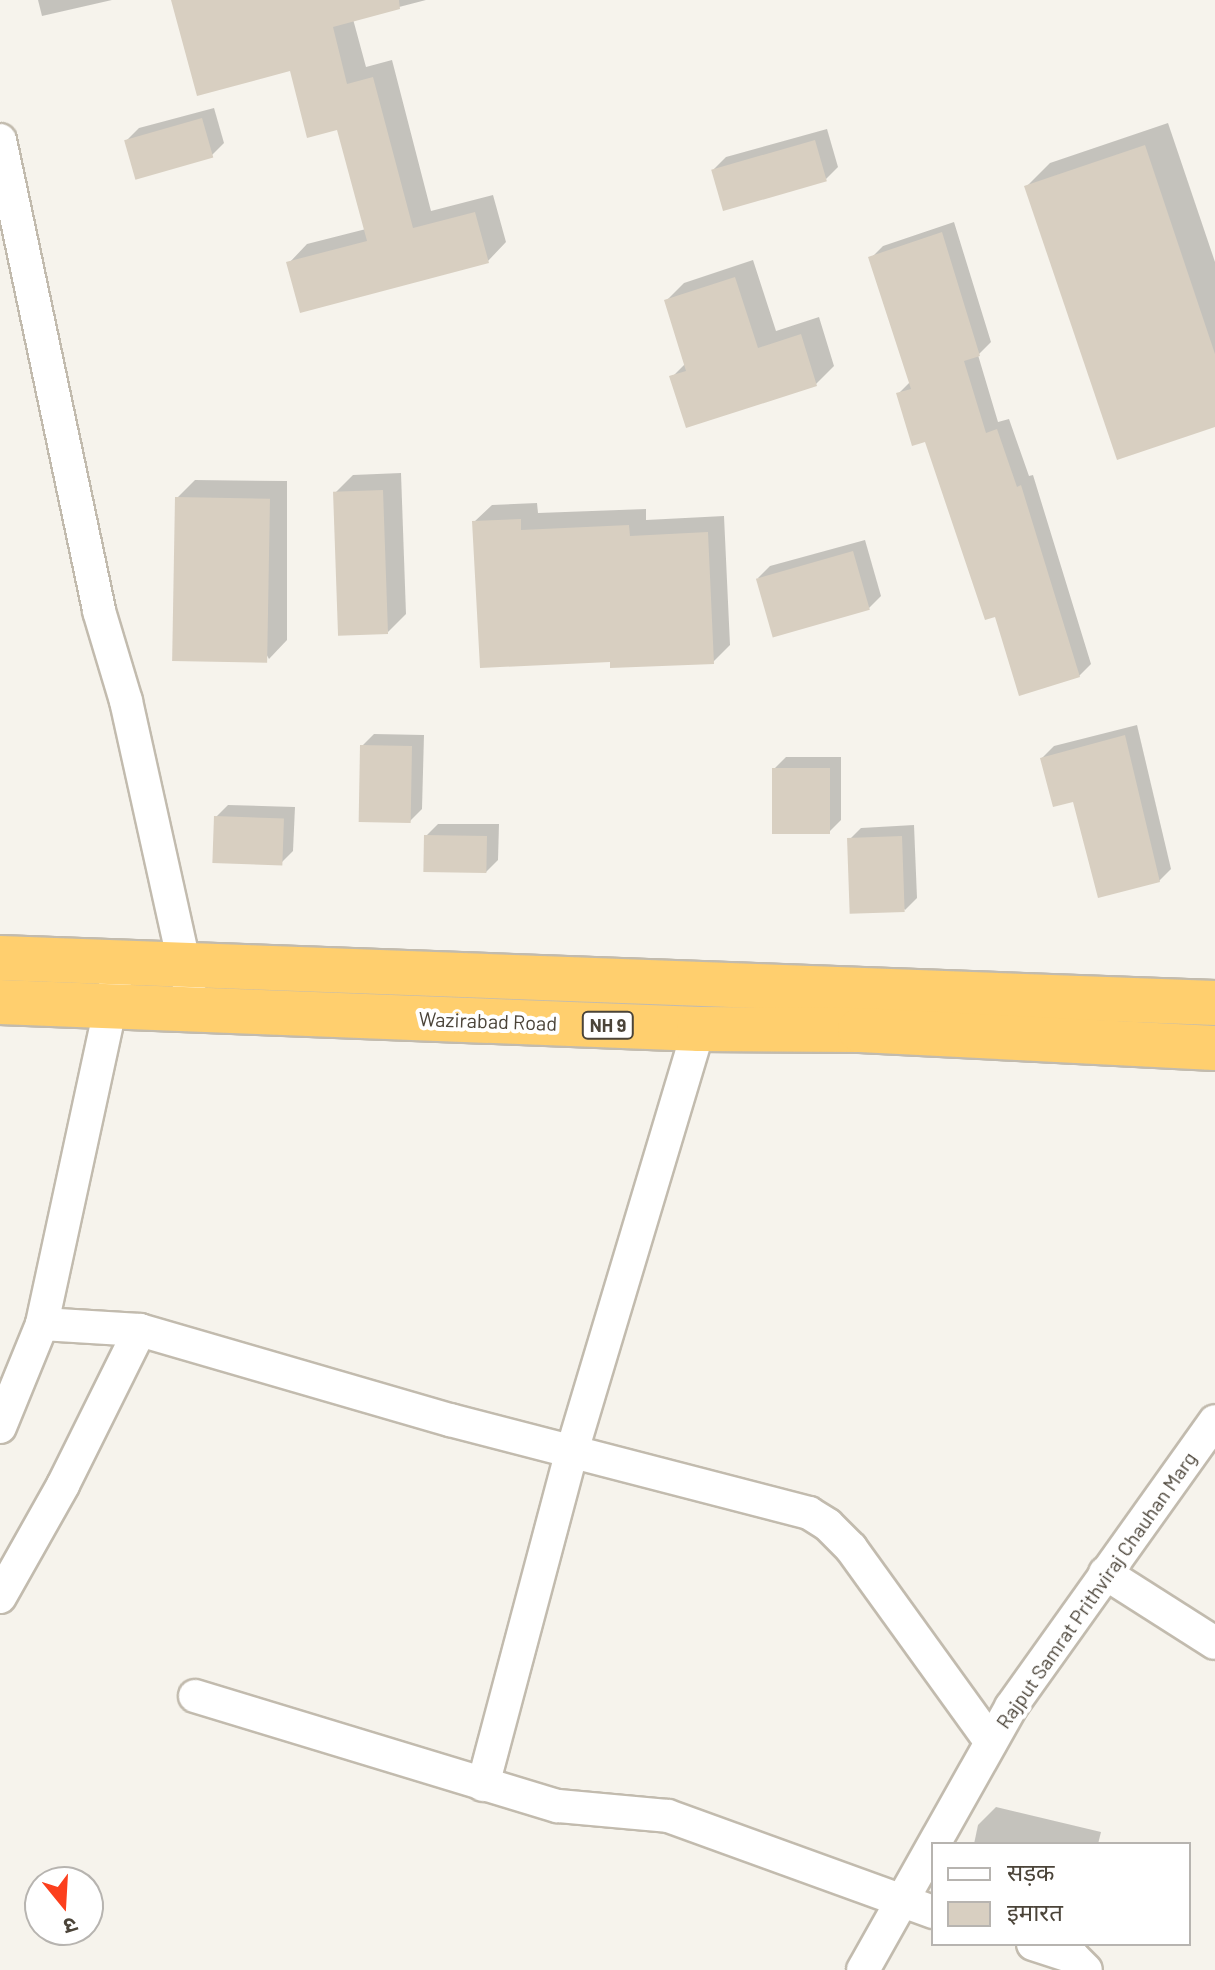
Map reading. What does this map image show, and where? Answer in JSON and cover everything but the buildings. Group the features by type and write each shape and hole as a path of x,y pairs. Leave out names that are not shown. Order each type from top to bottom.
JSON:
{"highway":[{"name":"NH 9","path":"0,958 1215,1003"},
{"name":"Wazirabad Road","path":"0,1002 699,1029 860,1030 1215,1048"}],"street":[{"path":"0,140 99,611 126,701 195,1009"},
{"path":"0,1427 42,1324 119,963"},
{"path":"483,1785 572,1451 699,1029"},
{"path":"42,1324 140,1330 450,1420 809,1513 828,1525 851,1548 991,1742"},
{"path":"0,1597 63,1485 140,1330"},
{"name":"Rajput Samrat Prithviraj Chauhan Marg","path":"933,1842 1011,1707 1214,1425"},
{"path":"1105,1573 1215,1643"},
{"path":"195,1696 558,1806 668,1816 931,1911"},
{"name":"Rajput Samrat Prithviraj Chauhan Marg","path":"863,1970 884,1938 899,1901 931,1846"},
{"path":"1039,1946 1073,1957 1086,1970"}]}
